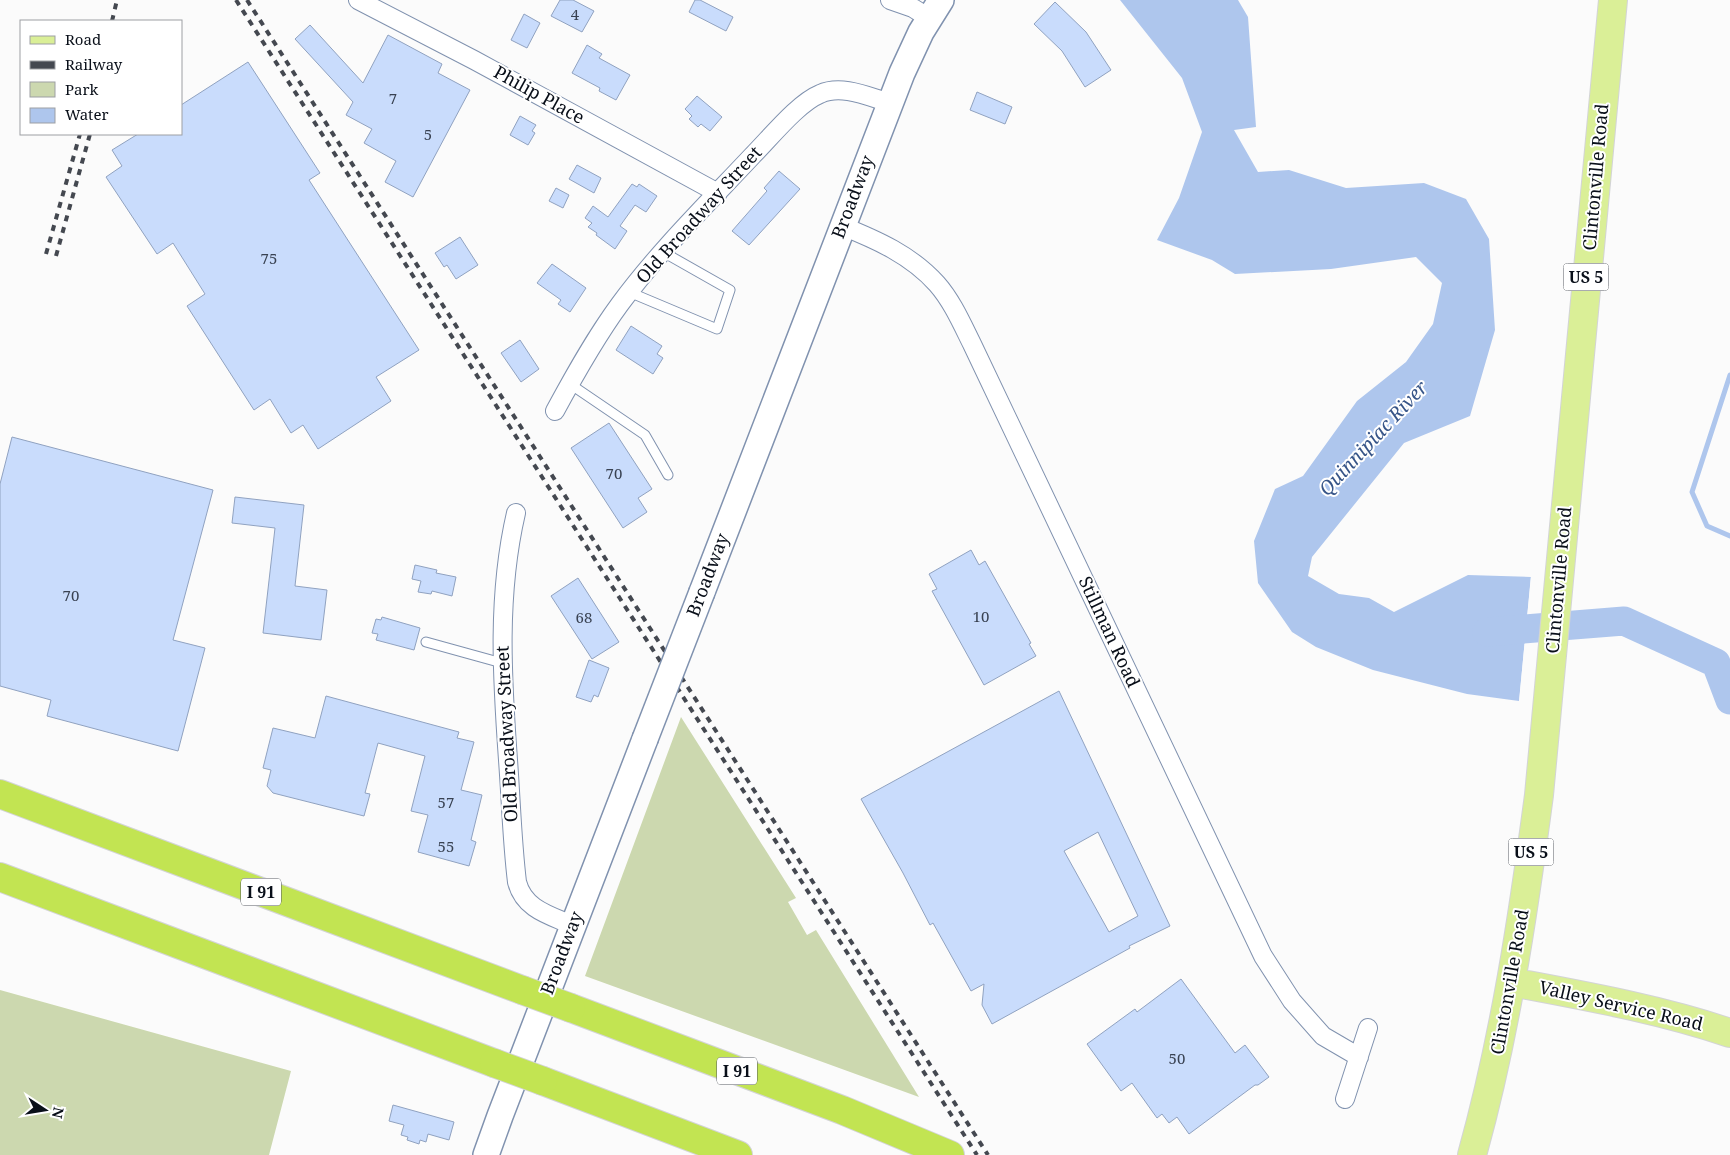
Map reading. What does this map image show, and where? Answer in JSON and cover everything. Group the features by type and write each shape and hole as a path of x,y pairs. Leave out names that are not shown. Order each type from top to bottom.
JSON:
{"highway":[{"name":"I 91","path":"0,794 842,1110 950,1155"},
{"path":"0,877 731,1153"}],"main road":[{"name":"Clintonville Road","path":"1472,1155 1494,1068 1511,982 1533,840 1546,720 1613,0"},
{"name":"Broadway","path":"486,1155 572,925 890,103 912,49 935,9"},
{"name":"Valley Service Road","path":"1511,982 1643,1008 1730,1033"}],"street":[{"name":"Philip Place","path":"358,0 474,60 718,193"},
{"path":"890,0 913,8 935,9"},
{"name":"Old Broadway Street","path":"555,411 597,337 629,292 663,252 802,105 820,93 831,90 846,91 890,103"},
{"name":"Stillman Road","path":"842,226 884,244 907,257 938,286 956,312 1263,956 1292,1001 1323,1036 1359,1057"},
{"name":"Old Broadway Street","path":"516,513 505,574 502,621 502,663 515,871 518,889 532,906 572,925"},
{"path":"1345,1100 1368,1028"}],"lane":[{"path":"629,292 717,329 730,290 663,252"},
{"path":"570,384 645,435 668,474"},
{"path":"426,642 502,663"}],"green space":[{"path":"681,717 796,898 788,902 807,935 816,930 919,1097 585,976"},
{"path":"0,990 291,1071 269,1155 0,1155"}],"water":[{"path":"1120,0 1238,0 1248,17 1256,127 1234,130 1258,172 1289,170 1346,188 1424,183 1466,199 1489,239 1495,330 1470,416 1404,443 1312,557 1308,576 1339,594 1369,598 1394,612 1468,575 1531,577 1519,701 1467,694 1373,670 1316,647 1292,632 1258,583 1254,541 1275,489 1303,476 1357,401 1406,362 1433,324 1442,283 1416,257 1331,269 1235,274 1212,260 1157,240 1179,198 1202,132 1182,78"}],"pier":[{"path":"1531,575 1534,577 1522,701 1519,703"}],"building":[{"path":"560,0 573,0 594,11 582,32 551,16"},
{"path":"695,0 700,0 733,17 726,31 689,12"},
{"path":"1055,2 1086,32 1111,70 1085,87 1062,51 1034,24"},
{"path":"524,14 540,23 527,48 511,40"},
{"path":"310,25 363,83 388,35 442,64 438,73 470,90 413,197 385,182 396,161 364,143 372,129 346,115 353,102 295,39"},
{"path":"587,45 602,54 599,58 630,75 616,100 599,91 600,88 572,73"},
{"path":"248,62 320,173 309,180 419,350 376,377 391,401 318,449 303,425 291,433 270,399 254,410 187,306 205,294 173,243 157,254 106,177 122,166 112,150 136,135 182,135 182,104"},
{"path":"977,92 1012,107 1005,124 970,110"},
{"path":"697,96 722,117 710,131 701,124 698,127 689,119 692,116 685,109"},
{"path":"520,116 536,125 532,131 535,133 528,145 510,135"},
{"path":"577,165 601,178 594,193 569,179"},
{"path":"779,171 800,189 749,245 732,231 767,191 764,188"},
{"path":"632,184 637,187 639,184 657,196 646,212 635,205 620,226 627,231 615,249 588,227 592,223 585,218 593,206 608,217"},
{"path":"556,188 569,195 563,208 549,201"},
{"path":"460,237 478,265 456,279 447,265 444,267 435,253"},
{"path":"552,264 586,288 570,312 558,304 561,300 537,283"},
{"path":"631,326 662,346 657,354 663,358 653,374 616,350"},
{"path":"520,340 539,369 521,382 501,353"},
{"path":"609,423 652,489 638,498 647,512 623,528 571,448"},
{"path":"12,437 213,490 173,640 205,648 178,751 47,716 51,700 0,686 0,484"},
{"path":"235,497 304,505 295,586 327,590 321,640 263,633 275,528 232,523"},
{"path":"971,550 979,565 985,561 1031,643 1029,644 1036,656 984,685 932,591 937,589 929,574"},
{"path":"415,565 437,570 436,573 456,577 452,596 432,591 431,594 418,592 421,581 412,579"},
{"path":"578,578 619,642 592,659 551,596"},
{"path":"382,617 420,628 414,650 376,640 378,634 372,633 376,619 381,620"},
{"path":"589,660 609,668 598,697 594,695 591,702 576,697"},
{"path":"1059,691 1170,926 1129,946 1130,948 992,1024 982,1005 984,984 971,991 933,923 930,925 861,799","holes":["1098,832 1138,916 1109,932 1064,851"]},
{"path":"326,696 459,732 457,738 474,742 461,790 482,795 471,840 476,842 469,866 418,852 428,815 411,811 425,756 378,743 365,793 370,794 364,816 273,793 267,786 271,770 263,768 273,728 315,738"},
{"path":"1181,979 1235,1053 1245,1045 1269,1077 1255,1085 1189,1134 1177,1117 1169,1123 1162,1114 1157,1118 1132,1083 1121,1091 1087,1044 1135,1009 1137,1012"},
{"path":"393,1105 454,1122 449,1140 428,1134 426,1142 420,1140 419,1144 407,1140 408,1137 401,1135 404,1125 389,1121"}],"waterway":[{"path":"1730,375 1692,492 1707,526 1730,536"},
{"name":"Quinnipiac River","path":"1487,632 1624,621 1716,663 1730,700"}],"railway":[{"path":"112,20 117,0"},
{"path":"236,0 977,1155"},
{"path":"247,0 988,1155"},
{"path":"46,254 80,135"},
{"path":"56,256 90,135"}]}
